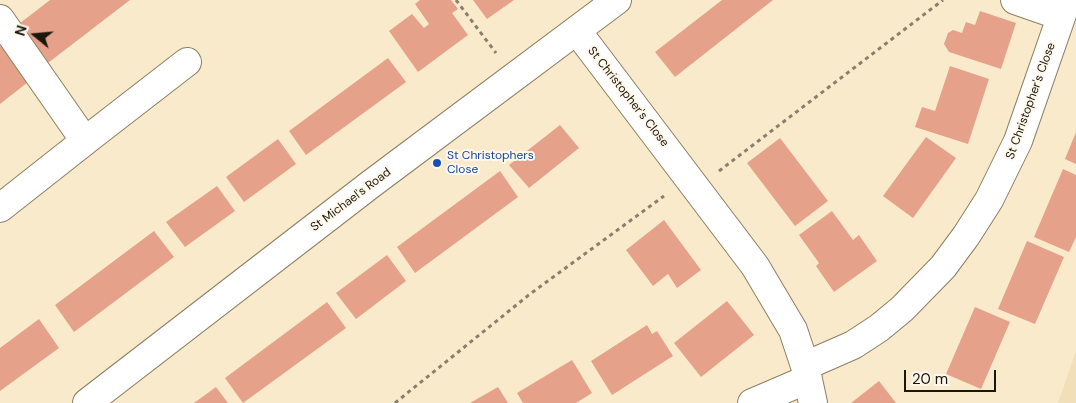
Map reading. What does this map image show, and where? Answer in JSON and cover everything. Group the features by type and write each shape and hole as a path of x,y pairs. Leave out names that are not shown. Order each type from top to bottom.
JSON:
{"street":[{"name":"St Michael's Road","path":"87,403 371,184 616,0"},
{"name":"St Christopher's Close","path":"752,403 809,383 853,345 879,328 902,309 943,267 966,236 989,200 1018,141 1064,8 1015,0"},
{"path":"0,19 85,141"},
{"name":"St Christopher's Close","path":"577,31 739,244 793,330 809,383"},
{"path":"0,208 187,62"}],"path":[{"path":"456,0 500,57 517,75"},
{"path":"395,403 530,294 693,182 943,0"}],"shaded area":[{"path":"1076,351 1076,403 1058,403"}],"building":[{"path":"50,0 130,0 44,66 15,27"},
{"path":"420,0 451,0 458,9 452,13 468,35 418,72 389,31 412,14 424,28 429,24 415,4"},
{"path":"473,0 514,0 487,19"},
{"path":"722,0 773,0 675,77 655,52"},
{"path":"980,11 1016,23 1001,69 949,52 944,44 948,33 953,30 962,33 966,22 975,25"},
{"path":"4,44 32,79 0,104 0,47"},
{"path":"388,58 406,82 306,155 289,131"},
{"path":"950,66 989,79 968,144 915,127 922,107 935,111"},
{"path":"560,125 579,148 529,188 509,165"},
{"path":"1076,132 1076,164 1065,159"},
{"path":"926,137 956,158 913,218 883,196"},
{"path":"780,138 828,201 795,226 747,163"},
{"path":"278,139 296,164 244,202 226,177"},
{"path":"1063,169 1076,175 1076,237 1069,252 1034,237"},
{"path":"500,171 518,197 415,273 397,247"},
{"path":"217,186 235,211 185,247 166,222"},
{"path":"832,211 853,240 859,235 877,261 834,292 816,266 819,263 799,235"},
{"path":"664,220 701,270 677,288 668,274 653,286 626,250"},
{"path":"154,231 174,257 74,332 55,305"},
{"path":"1027,241 1064,257 1035,324 998,309"},
{"path":"387,255 406,281 356,319 336,293"},
{"path":"727,301 754,335 701,377 674,343"},
{"path":"327,302 346,328 243,403 225,378"},
{"path":"975,307 1010,322 981,389 946,374"},
{"path":"39,319 59,348 0,391 0,348"},
{"path":"647,325 652,334 657,331 673,356 612,395 591,361"},
{"path":"572,360 592,393 576,403 523,403 517,393"},
{"path":"879,381 896,403 851,403"},
{"path":"216,387 228,403 194,403"},
{"path":"498,387 508,403 470,403"}],"place":[{"name":"St Christophers Close","path":"437,163"}]}
